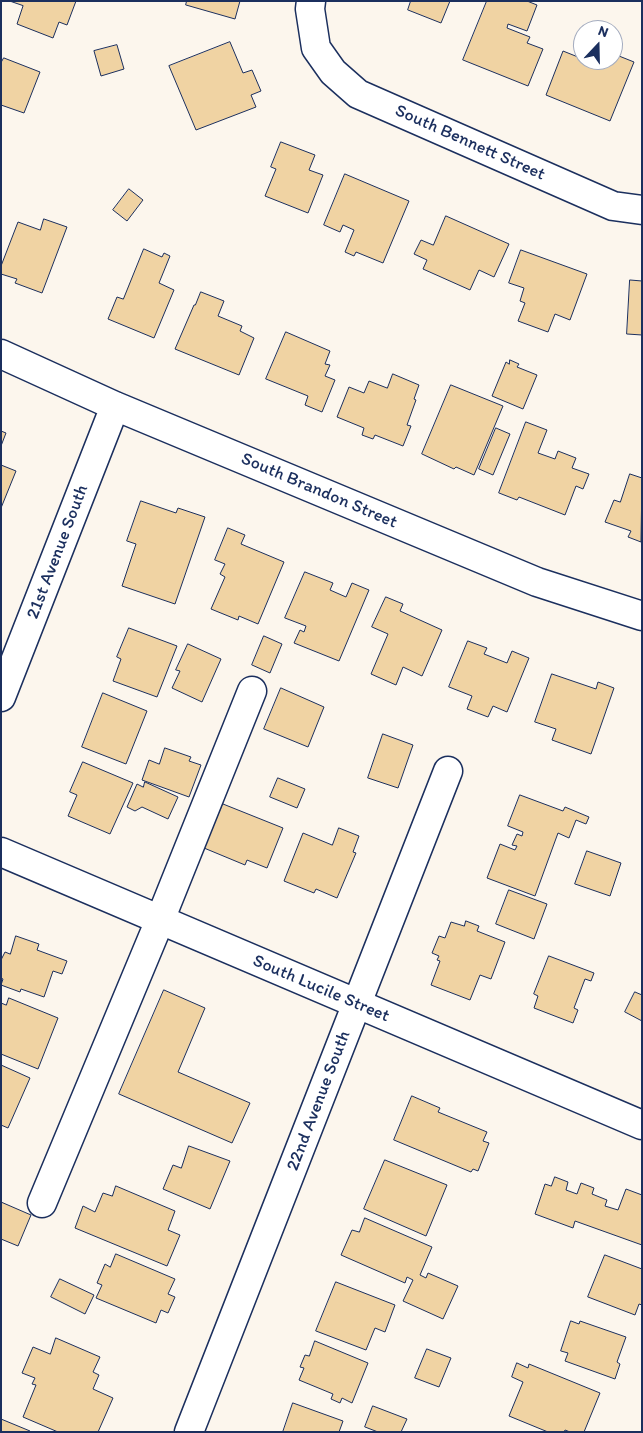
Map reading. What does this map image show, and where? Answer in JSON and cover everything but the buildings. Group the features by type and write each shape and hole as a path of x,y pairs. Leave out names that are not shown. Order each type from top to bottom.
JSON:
{"street":[{"name":"South Bennett Street","path":"311,1 310,9 316,48 333,72 358,94 613,206 642,210"},
{"name":"South Brandon Street","path":"1,354 115,406 537,582 642,616"},
{"name":"21st Avenue South","path":"1,697 115,406"},
{"path":"42,1202 160,920 252,691"},
{"name":"22nd Avenue South","path":"189,1432 448,771"},
{"name":"South Lucile Street","path":"1,852 642,1124"}]}
